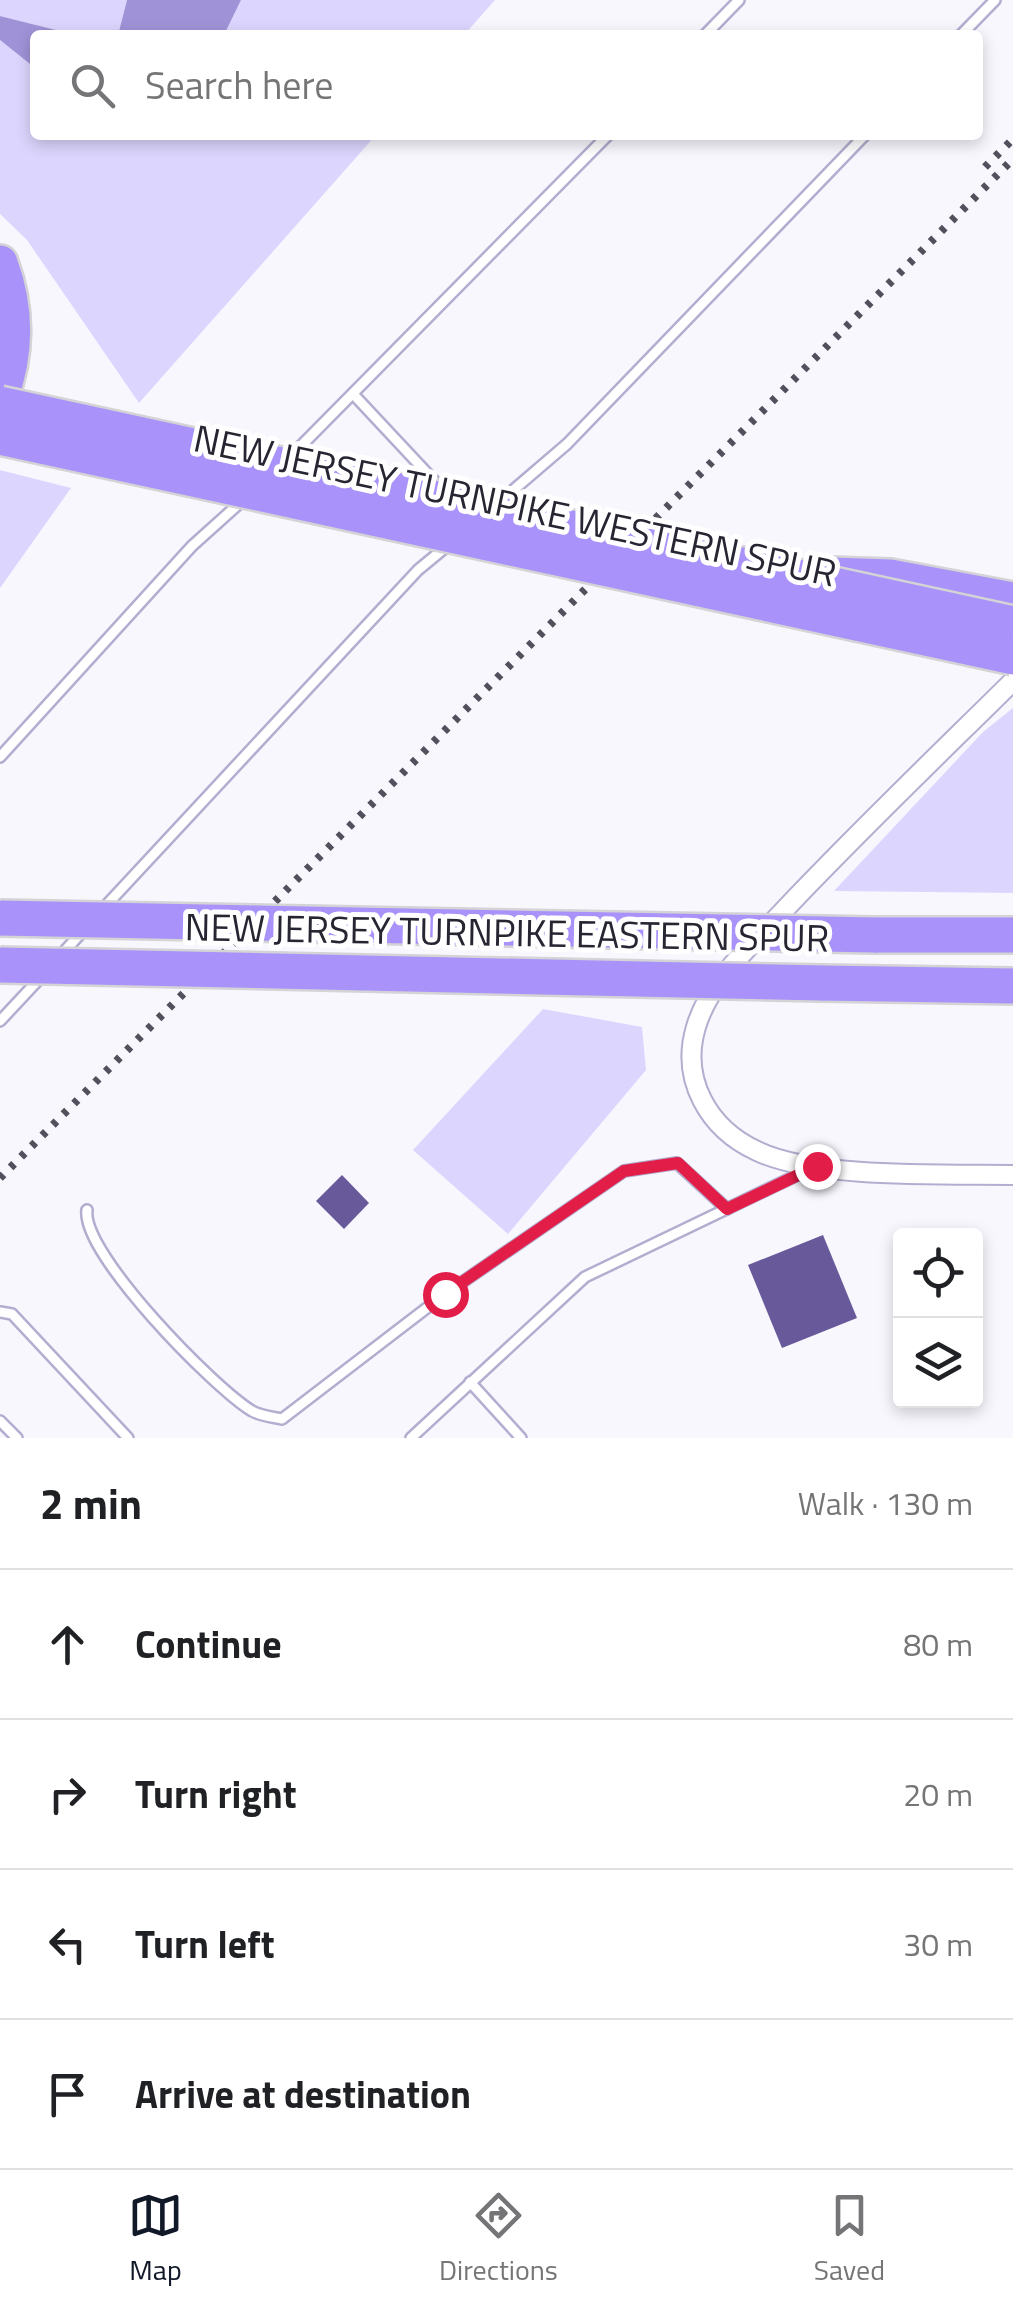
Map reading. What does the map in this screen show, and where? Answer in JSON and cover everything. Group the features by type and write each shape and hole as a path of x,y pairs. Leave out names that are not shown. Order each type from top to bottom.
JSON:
{"highway":[{"path":"0,263 14,328 11,362 0,401"},
{"name":"NEW JERSEY TURNPIKE WESTERN SPUR","path":"0,401 1013,624"},
{"name":"NEW JERSEY TURNPIKE WESTERN SPUR","path":"0,437 1013,657"},
{"path":"778,573 890,577 1013,600"},
{"name":"NEW JERSEY TURNPIKE EASTERN SPUR","path":"0,918 1013,936"},
{"name":"NEW JERSEY TURNPIKE EASTERN SPUR","path":"0,965 1013,986"}],"street":[{"path":"1013,681 732,966 708,998 692,1047 694,1080 704,1107 726,1133 759,1153 817,1166 913,1173 1013,1174"}],"lane":[{"path":"710,30 740,0"},
{"path":"966,30 995,0"},
{"path":"273,472 354,395 603,140"},
{"path":"0,1020 418,570 567,444 860,140"},
{"path":"354,395 474,523"},
{"path":"0,757 192,546 260,485"},
{"path":"86,1210 85,1220 94,1240 167,1337 254,1412 282,1420 445,1294 624,1171 678,1163 727,1209"},
{"path":"411,1438 585,1277 817,1166"},
{"path":"0,1312 12,1314 128,1438"},
{"path":"470,1382 521,1438"},
{"path":"0,1421 17,1438"}],"shaded area":[{"path":"0,0 127,0 119,30 56,30 0,16"},
{"path":"127,0 241,0 226,30 119,30"},
{"path":"241,0 495,0 468,30 226,30"},
{"path":"0,16 56,30 30,30 30,64 0,40"},
{"path":"0,40 30,64 30,140 372,140 139,403 27,240 0,214"},
{"path":"0,470 71,488 0,588"},
{"path":"1013,708 1013,893 834,891 983,732"},
{"path":"543,1009 642,1027 646,1070 508,1234 413,1150"}],"building":[{"path":"342,1175 369,1203 344,1229 316,1201"},
{"path":"823,1235 857,1318 782,1348 748,1265"}],"railway":[{"path":"985,167 1013,139"},
{"path":"0,1178 1013,159"}],"route":[{"path":"445,1294 624,1171 678,1163 727,1209 817,1166"}]}
